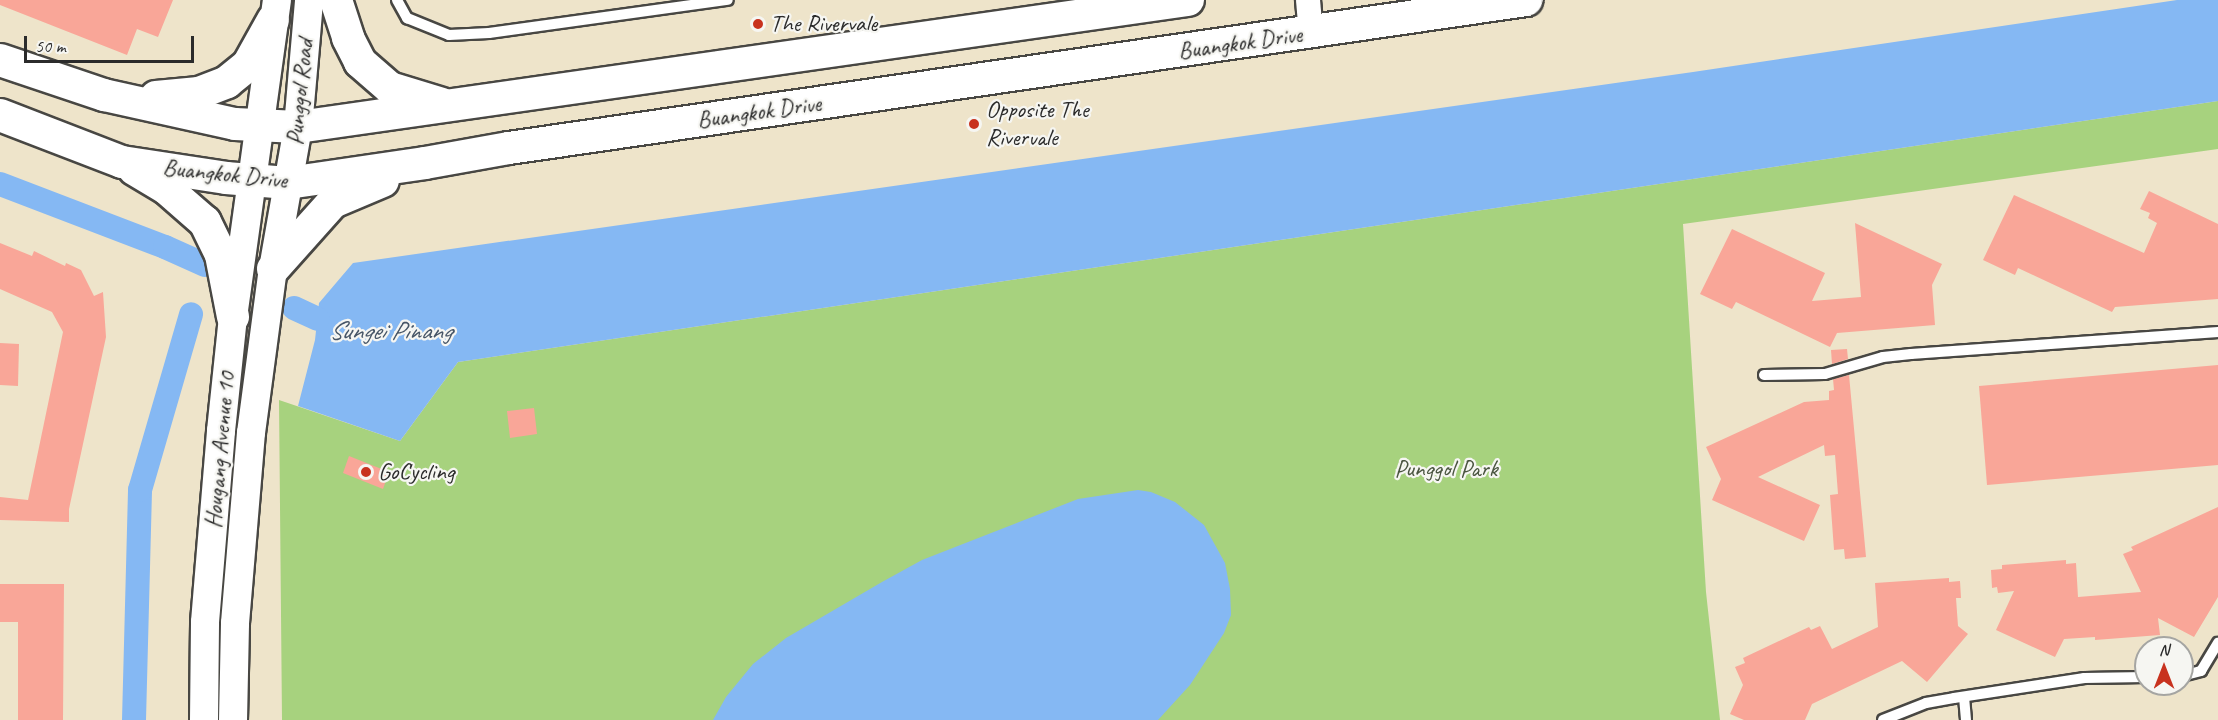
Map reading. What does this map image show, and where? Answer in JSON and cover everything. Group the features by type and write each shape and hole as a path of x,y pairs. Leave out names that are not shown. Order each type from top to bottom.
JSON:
{"main road":[{"name":"Punggol Road","path":"288,183 298,127 309,0"},
{"path":"336,0 348,38 360,62 390,88 451,107"},
{"name":"Buangkok Drive","path":"0,60 104,95 235,124 298,127 451,107 1188,0"},
{"name":"Buangkok Drive","path":"0,115 122,162 253,181 288,183 509,148 1526,0"},
{"name":"Punggol Road","path":"253,181 275,10"},
{"path":"104,95 154,97 199,93 227,82 248,65 275,10"},
{"path":"122,162 167,189 205,222 221,255 233,316"},
{"path":"273,269 333,202 425,163"},
{"name":"Hougang Avenue 10","path":"204,720 205,622 233,316 253,181"},
{"name":"Hougang Avenue 10","path":"233,720 235,623 251,433 273,269 288,183"}],"street":[{"path":"1308,0 1311,33"}],"lane":[{"path":"397,0 407,18 449,35 489,33 728,0"},
{"path":"1764,375 1825,374 1883,357 1911,354 2218,332"},
{"path":"2194,673 2201,671 2218,643"},
{"path":"1883,720 1926,703 2084,678 2134,677"},
{"path":"1964,697 1966,720"}],"green space":[{"name":"Punggol Park","path":"2218,101 2218,149 1683,224 1706,592 1720,720 282,720 279,400 400,441 458,362"}],"water":[{"name":"Sungei Pinang","path":"2177,0 2218,0 2218,101 458,362 400,441 298,406 315,340 319,303 353,263 1693,72"},
{"path":"1138,490 1151,492 1175,502 1204,525 1225,563 1230,589 1231,615 1224,633 1190,685 1158,720 713,720 726,697 753,664 786,638 922,560 1078,499"}],"building":[{"path":"0,0 173,0 158,37 137,29 127,55 0,5"},
{"path":"2149,191 2218,224 2218,299 2115,307 2112,312 2018,268 2015,275 1983,260 2014,195 2144,253 2157,223 2148,218 2150,213 2140,209"},
{"path":"1855,223 1942,264 1932,285 1935,325 1837,333 1830,347 1736,302 1732,309 1700,294 1732,229 1825,273 1812,301 1861,297"},
{"path":"0,243 32,256 34,251 65,266 66,263 81,270 94,296 103,292 106,337 69,509 69,522 0,520 0,497 28,500 63,332 52,312 0,289"},
{"path":"0,343 19,344 18,386 0,385"},
{"path":"1847,349 1848,359 1832,364 1831,350"},
{"path":"2218,365 2218,465 1987,485 1979,386"},
{"path":"1849,375 1866,557 1845,559 1844,549 1834,550 1830,495 1838,494 1835,455 1825,456 1824,445 1758,477 1820,505 1804,541 1712,500 1721,479 1706,447 1804,402 1829,400 1829,391 1834,390 1833,379"},
{"path":"534,408 537,434 510,438 507,411"},
{"path":"349,456 389,472 383,489 343,473"},
{"path":"2218,507 2218,597 2194,637 2158,618 2160,635 2095,640 2095,637 2064,639 2055,657 1996,630 2014,591 1998,593 1997,587 1992,588 1991,570 2002,569 2002,565 2066,560 2066,564 2076,563 2078,597 2141,592 2123,554 2133,550 2131,547"},
{"path":"1949,578 1949,582 1960,581 1961,598 1956,598 1958,626 1968,634 1927,682 1902,661 1812,704 1805,720 1744,720 1730,714 1743,685 1735,667 1745,663 1743,658 1809,627 1811,630 1820,626 1832,649 1878,627 1875,583"},
{"path":"0,584 64,584 63,720 18,720 18,622 0,622"}],"waterway":[{"path":"0,184 165,247 205,265"},
{"path":"294,308 318,319"},
{"path":"134,720 140,490 191,314"}],"place":[{"name":"The Rivervale","path":"758,24"},
{"name":"Opposite The Rivervale","path":"974,124"},
{"name":"GoCycling","path":"366,472"}]}
